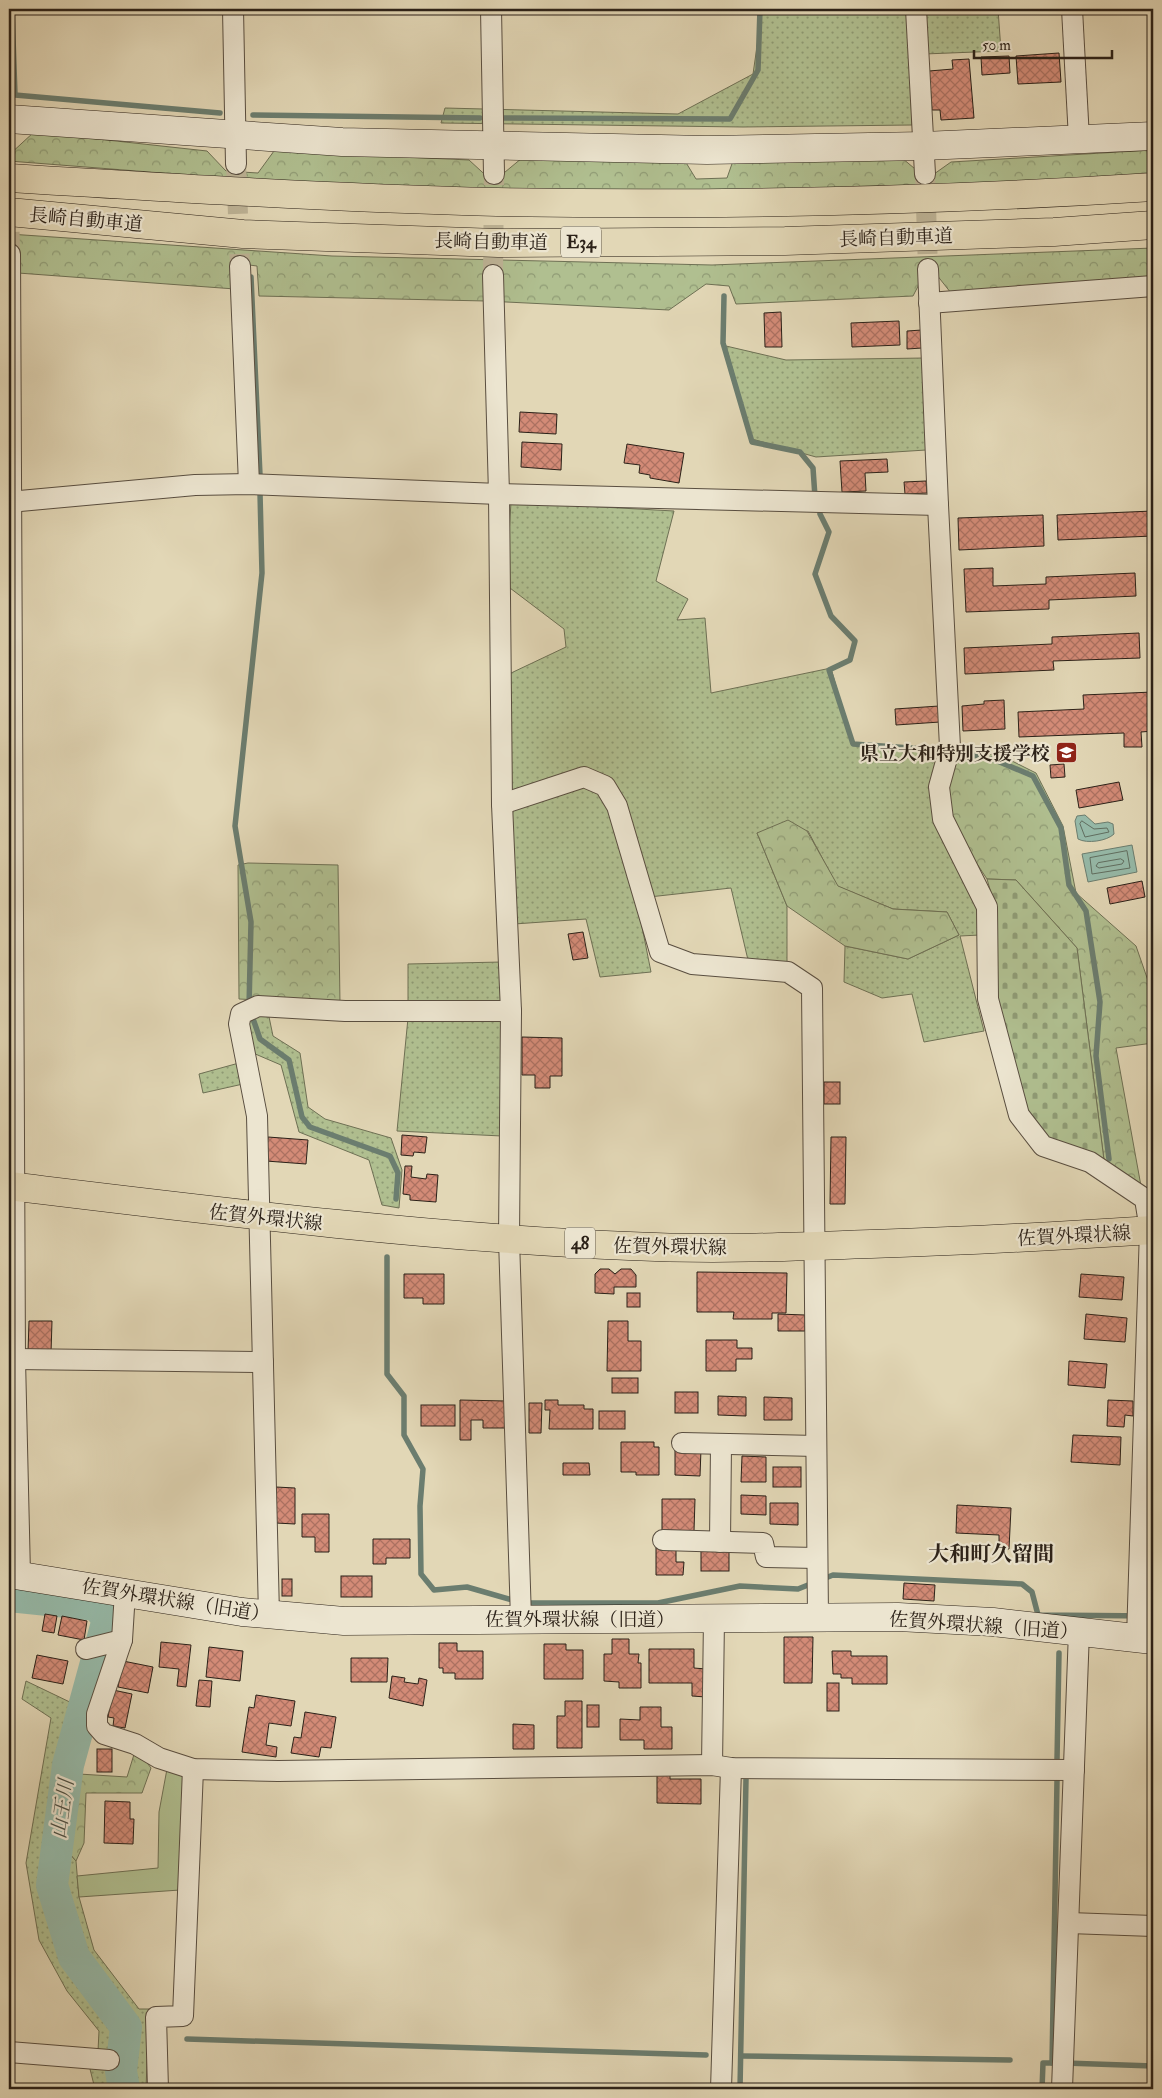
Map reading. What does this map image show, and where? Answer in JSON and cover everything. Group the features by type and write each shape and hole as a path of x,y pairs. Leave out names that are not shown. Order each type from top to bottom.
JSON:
{"main road":[{"name":"長崎自動車道","path":"9,178 245,193 508,202 785,202 1054,194 1153,187"},
{"name":"長崎自動車道","path":"9,212 243,234 498,243 785,241 1054,232 1153,225"},
{"name":"佐賀外環状線","path":"12,1186 259,1217 510,1239 630,1246 757,1248 1024,1238 1152,1230"}],"street":[{"path":"233,9 236,164"},
{"path":"491,9 494,174"},
{"path":"916,9 925,174"},
{"path":"1072,9 1079,140"},
{"path":"9,119 235,137 493,147 707,150 923,146 1153,136"},
{"path":"10,254 12,1186 15,1359 14,1575"},
{"path":"240,266 249,484"},
{"path":"928,269 950,747 939,787 943,819 987,907 988,999 1019,1115 1043,1146 1090,1162 1145,1199 1152,1230 1141,1627"},
{"path":"493,276 500,494 502,804 511,1011 510,1239 522,1619"},
{"path":"929,303 1153,286"},
{"path":"10,502 195,485 249,484 500,494 938,505"},
{"path":"502,804 584,777 605,786 617,806 660,952 692,964 788,972 812,988 818,1606"},
{"path":"269,1615 257,1116 239,1024 250,1010 511,1011"},
{"path":"15,1359 262,1362"},
{"path":"682,1443 816,1446"},
{"path":"720,1542 722,1444"},
{"path":"663,1540 763,1543 766,1557 817,1563"},
{"name":"佐賀外環状線（旧道）","path":"14,1575 269,1615 344,1621 714,1618 818,1606 917,1618 1079,1631 1141,1627"},
{"path":"125,1592 122,1640 97,1714 97,1726 104,1734 135,1744 159,1758 193,1769 278,1771 721,1767 1074,1770"},
{"path":"714,1618 721,1767 721,2089"},
{"path":"1063,2082 1079,1631"},
{"path":"86,1649 122,1640"},
{"path":"158,2089 156,2017 183,2016 193,1769"},
{"path":"1069,1923 1153,1926"},
{"path":"9,2052 109,2060"}],"green space":[{"path":"824,9 908,9 912,125 743,127 441,123 445,108 678,114 753,74 762,12"},
{"path":"922,9 998,9 1001,51 924,54"},
{"path":"34,132 207,151 226,171 258,173 274,151 469,160 493,182 522,158 685,161 696,179 727,178 734,158 902,158 927,179 951,162 1153,150 1153,177 996,187 602,193 341,187 9,161 9,155"},
{"path":"9,234 332,256 712,265 1153,248 1153,277 951,293 929,265 913,296 736,304 729,286 706,284 669,310 486,301 259,296 257,266 234,263 235,289 18,273 9,258"},
{"path":"726,346 786,360 924,358 926,450 816,457 752,439"},
{"path":"511,502 674,511 656,581 688,599 677,620 705,618 711,693 831,668 852,744 940,752 979,911 980,935 960,936 984,1031 924,1042 912,994 882,998 844,982 845,946 908,959 959,935 947,912 893,909 837,886 808,831 757,833 787,906 787,967 748,960 731,888 649,897 616,796 651,972 600,977 586,919 514,924 509,674 566,647 564,629 506,585"},
{"path":"958,751 1000,755 1036,773 1063,826 1076,893 1136,946 1153,995 1153,1043 1116,1048 1141,1186 1104,1160 1077,948 1016,880 987,879 948,820 943,785"},
{"path":"788,820 807,831 838,886 893,909 947,912 959,935 908,959 845,946 787,906 757,833"},
{"path":"248,863 338,865 340,1004 239,999 238,865"},
{"path":"987,879 1016,880 1077,948 1104,1160 1047,1141 1024,1108 994,996 993,900"},
{"path":"502,962 502,1008 408,1006 408,964"},
{"path":"268,1012 273,1036 300,1053 308,1107 325,1119 391,1138 402,1170 399,1208 382,1205 369,1160 299,1132 281,1065 253,1053 244,1022"},
{"path":"502,1017 502,1136 397,1131 408,1018"},
{"path":"239,1063 243,1084 203,1093 199,1074"},
{"path":"26,1681 76,1705 45,1834 45,1878 62,1949 118,2025 115,2089 95,2089 90,2069 98,2051 99,2031 67,1991 39,1940 26,1863 51,1718 22,1699"},
{"path":"136,1748 151,1768 142,1793 86,1793 84,1843 76,1861 64,1847 79,1774 127,1777"},
{"path":"167,1769 186,1774 180,1890 79,1897 77,1876 158,1868 159,1812"},
{"path":"64,1847 76,1861 79,1897 94,1950 139,2009 149,2009 146,2089 132,2089 129,2077 132,2029 82,1958 59,1884"}],"water":[{"path":"1085,815 1095,824 1108,822 1113,824 1114,834 1097,841 1082,841 1078,839 1075,821 1077,816"},
{"path":"1132,845 1137,872 1088,882 1082,854"}],"building":[{"path":"1059,53 1061,82 1018,84 1016,56"},
{"path":"1009,56 1010,73 982,75 981,57"},
{"path":"969,59 974,118 941,120 940,110 932,110 929,71 953,69 952,60"},
{"path":"781,312 782,347 765,347 764,313"},
{"path":"899,321 900,345 852,347 851,323"},
{"path":"922,330 922,348 907,349 907,331"},
{"path":"520,412 557,414 556,434 519,432"},
{"path":"522,442 562,444 561,470 521,467"},
{"path":"627,444 684,453 679,483 650,478 650,475 639,473 640,465 624,463"},
{"path":"887,459 888,472 865,473 866,491 842,492 840,461"},
{"path":"926,481 927,493 905,494 904,482"},
{"path":"1153,511 1153,536 1058,540 1057,515"},
{"path":"1043,515 1044,546 959,550 958,518"},
{"path":"993,568 993,586 1046,584 1046,577 1135,573 1136,596 1049,600 1049,609 966,612 964,569"},
{"path":"1139,633 1140,658 1053,661 1054,670 965,674 964,648 1052,644 1052,637"},
{"path":"1153,692 1153,731 1141,732 1142,747 1124,747 1124,733 1019,737 1018,712 1084,709 1083,695"},
{"path":"1004,700 1005,729 963,731 962,706 984,704 984,701"},
{"path":"939,706 940,722 896,725 895,709"},
{"path":"1064,764 1065,777 1051,778 1050,765"},
{"path":"1119,782 1123,800 1079,808 1076,790"},
{"path":"1142,881 1145,897 1110,904 1107,888"},
{"path":"583,932 588,958 573,960 568,934"},
{"path":"522,1037 562,1038 562,1076 550,1076 550,1088 535,1088 535,1075 522,1075"},
{"path":"824,1082 840,1082 840,1104 824,1104"},
{"path":"402,1135 427,1137 425,1153 414,1152 413,1156 401,1155"},
{"path":"268,1137 308,1140 306,1164 266,1161"},
{"path":"831,1137 846,1137 845,1204 830,1204"},
{"path":"405,1166 412,1166 411,1177 426,1179 427,1174 438,1175 436,1202 410,1200 410,1195 403,1194"},
{"path":"600,1269 609,1269 615,1274 621,1269 631,1269 636,1275 636,1287 614,1287 614,1294 595,1293 595,1274"},
{"path":"697,1272 787,1273 786,1313 772,1313 772,1319 733,1319 734,1312 697,1312"},
{"path":"404,1274 444,1274 444,1304 423,1304 423,1298 404,1298"},
{"path":"1081,1274 1124,1277 1122,1300 1079,1297"},
{"path":"627,1293 640,1293 640,1307 627,1307"},
{"path":"778,1314 805,1315 805,1331 778,1331"},
{"path":"1086,1314 1127,1318 1125,1342 1084,1339"},
{"path":"29,1321 52,1321 51,1353 28,1352"},
{"path":"608,1321 628,1321 628,1341 641,1341 641,1371 607,1371"},
{"path":"706,1340 737,1340 737,1348 752,1348 752,1359 736,1359 736,1371 706,1371"},
{"path":"1069,1361 1107,1364 1105,1388 1068,1385"},
{"path":"612,1378 638,1378 638,1393 612,1393"},
{"path":"675,1392 698,1392 698,1413 675,1413"},
{"path":"718,1396 746,1397 746,1416 718,1415"},
{"path":"764,1397 792,1398 792,1420 764,1420"},
{"path":"460,1400 506,1401 505,1428 483,1428 483,1420 471,1420 471,1440 460,1440"},
{"path":"545,1400 558,1400 558,1405 584,1405 584,1409 593,1409 593,1429 549,1429 550,1410 545,1410"},
{"path":"1108,1400 1133,1401 1133,1416 1125,1415 1124,1427 1107,1426"},
{"path":"529,1403 542,1403 541,1433 529,1433"},
{"path":"421,1405 455,1405 455,1426 421,1426"},
{"path":"599,1411 625,1411 625,1429 599,1429"},
{"path":"1073,1435 1121,1437 1120,1465 1071,1462"},
{"path":"621,1442 654,1442 654,1447 659,1447 659,1475 636,1475 636,1472 621,1472"},
{"path":"675,1448 701,1449 700,1476 675,1475"},
{"path":"742,1456 766,1457 766,1482 741,1482"},
{"path":"563,1463 589,1463 590,1475 563,1475"},
{"path":"773,1467 801,1467 801,1487 773,1487"},
{"path":"276,1487 295,1488 295,1524 276,1523"},
{"path":"741,1495 766,1496 766,1515 741,1514"},
{"path":"662,1499 695,1499 694,1531 662,1530"},
{"path":"770,1503 798,1503 798,1525 770,1524"},
{"path":"957,1505 1011,1508 1009,1549 999,1548 999,1535 956,1533"},
{"path":"302,1514 329,1514 329,1552 315,1552 315,1537 302,1537"},
{"path":"373,1539 410,1539 410,1558 386,1558 386,1564 373,1564"},
{"path":"656,1548 676,1548 676,1562 684,1562 683,1575 656,1575"},
{"path":"701,1548 729,1548 729,1571 701,1571"},
{"path":"341,1576 372,1576 372,1597 341,1597"},
{"path":"282,1579 292,1579 292,1596 282,1596"},
{"path":"904,1583 935,1585 934,1601 903,1599"},
{"path":"45,1614 57,1616 54,1633 42,1631"},
{"path":"62,1616 87,1621 84,1640 58,1635"},
{"path":"784,1637 813,1637 812,1683 784,1683"},
{"path":"612,1639 629,1639 629,1654 639,1654 638,1663 641,1663 641,1688 619,1688 619,1682 604,1681 604,1654 612,1654"},
{"path":"161,1642 191,1645 186,1687 177,1686 179,1669 159,1667"},
{"path":"439,1643 457,1643 457,1651 483,1651 483,1679 455,1679 455,1673 443,1673 443,1668 439,1668"},
{"path":"544,1644 566,1644 566,1650 583,1650 583,1679 544,1679"},
{"path":"209,1647 243,1651 240,1681 206,1677"},
{"path":"649,1649 694,1649 694,1668 706,1669 706,1697 692,1696 692,1683 649,1683"},
{"path":"832,1651 851,1651 851,1656 887,1656 887,1684 852,1684 852,1678 841,1678 841,1674 833,1674"},
{"path":"37,1655 68,1661 63,1684 32,1678"},
{"path":"351,1658 388,1658 387,1682 351,1682"},
{"path":"123,1661 153,1667 148,1693 118,1687"},
{"path":"392,1676 405,1678 404,1682 418,1684 419,1678 427,1680 423,1706 389,1698"},
{"path":"199,1680 212,1681 210,1707 196,1706"},
{"path":"827,1683 839,1683 839,1711 827,1711"},
{"path":"113,1690 132,1694 125,1728 113,1726 114,1718 108,1717"},
{"path":"256,1695 295,1701 291,1726 269,1723 266,1745 277,1747 276,1757 242,1752 249,1707 254,1708"},
{"path":"565,1701 582,1701 582,1748 557,1748 557,1716 565,1716"},
{"path":"587,1705 599,1705 599,1727 587,1727"},
{"path":"640,1707 661,1707 661,1727 672,1727 672,1749 644,1749 644,1740 620,1740 620,1719 640,1720"},
{"path":"305,1712 336,1717 331,1748 321,1747 319,1757 291,1753 294,1737 301,1738"},
{"path":"513,1724 534,1725 534,1749 513,1749"},
{"path":"97,1749 112,1749 112,1772 97,1772"},
{"path":"657,1775 670,1775 670,1779 701,1779 701,1804 657,1803"},
{"path":"105,1801 130,1802 130,1819 134,1819 133,1844 104,1843"}],"waterway":[{"path":"12,9 15,95 220,113"},
{"path":"504,118 730,119 758,70 760,9"},
{"path":"253,115 480,118"},
{"path":"251,277 260,475"},
{"path":"724,296 723,343 752,442 800,452 813,468 815,497"},
{"path":"260,493 262,573 235,826 251,922 249,1007 260,1039 289,1060 302,1117 310,1127 390,1156 398,1173 396,1199"},
{"path":"820,514 829,532 815,574 831,616 855,641 850,660 829,670 853,744 940,750"},
{"path":"958,752 995,760 1033,776 1061,828 1069,885 1086,911 1100,1002 1096,1056 1109,1159"},
{"path":"387,1257 387,1374 404,1396 404,1435 423,1469 420,1506 421,1574 434,1590 467,1587 516,1601"},
{"path":"525,1603 658,1603 740,1586 798,1589 833,1575 1022,1584 1032,1592 1038,1615 1153,1616"},
{"name":"山王川","path":"9,1596 97,1605 108,1619 68,1765 52,1885 74,1957 126,2027 121,2071 124,2089"},
{"path":"1057,1760 1059,1653"},
{"path":"740,2089 746,1779"},
{"path":"1052,2063 1057,1781"},
{"path":"187,2039 706,2055"},
{"path":"741,2056 1010,2060"},
{"path":"1042,2089 1043,2063 1054,2063"},
{"path":"1065,2063 1153,2066"}],"tunnel":[{"path":"236,164 240,266"},
{"path":"493,275 494,174"},
{"path":"925,174 928,269"},
{"path":"9,202 10,254"}],"place":[{"name":"県立大和特別支援学校","path":"1066,753"}],"district":[{"name":"大和町久留間","path":"991,1554"}]}
